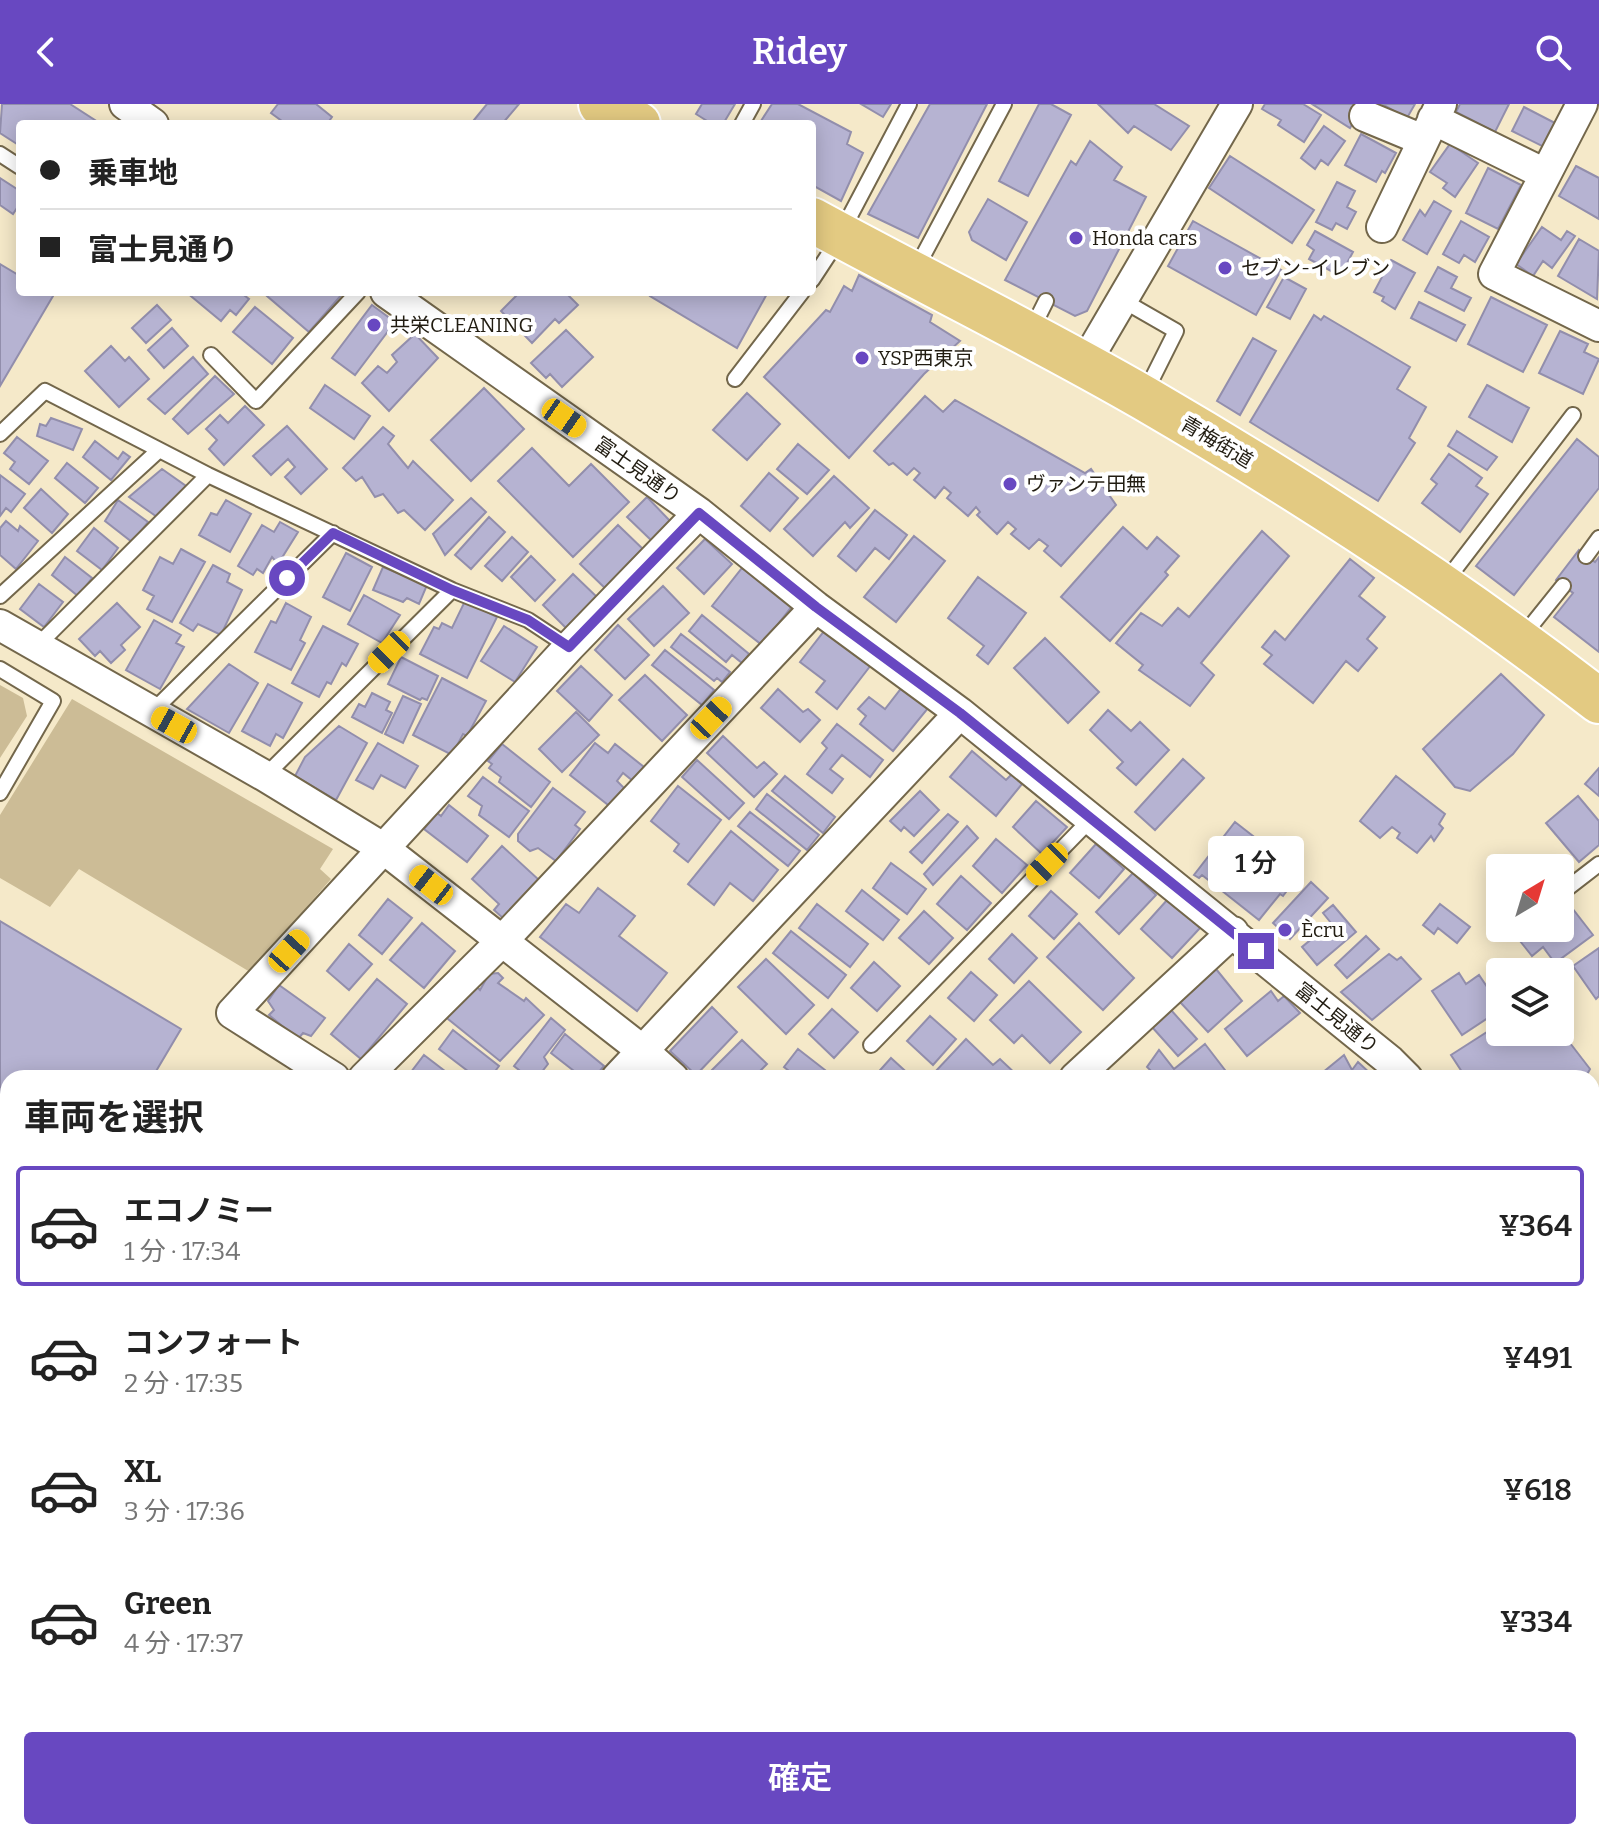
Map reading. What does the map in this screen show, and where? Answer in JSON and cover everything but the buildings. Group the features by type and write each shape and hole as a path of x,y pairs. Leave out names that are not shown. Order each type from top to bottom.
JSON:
{"main road":[{"path":"601,104 631,120"},
{"name":"青梅街道","path":"828,235 914,273 1038,318 1084,365 1268,472 1430,577 1520,639 1599,701"}],"street":[{"path":"125,104 147,120"},
{"path":"1084,365 1237,104"},
{"path":"1582,104 1494,274 1599,326"},
{"path":"1365,116 1432,121 1545,174"},
{"path":"1382,227 1432,121"},
{"name":"富士見通り","path":"392,296 699,513 816,607 960,713 1233,932 1398,1070"},
{"path":"321,1070 232,1013 569,647 699,513"},
{"path":"372,1070 502,941 816,607"},
{"path":"0,625 265,776 383,848 664,1070"},
{"path":"625,1070 960,713"},
{"path":"1084,1070 1233,932"}],"lane":[{"path":"816,269 828,235 909,104"},
{"path":"914,273 1004,104"},
{"path":"211,355 256,401 354,296"},
{"path":"735,379 799,296"},
{"path":"1122,300 1176,331 1143,398"},
{"path":"0,434 45,391 208,475 452,590 528,620 569,647"},
{"path":"1455,569 1573,415"},
{"path":"0,596 159,450"},
{"path":"37,646 208,475"},
{"path":"151,712 333,533"},
{"path":"1586,556 1599,534"},
{"path":"1520,639 1563,586"},
{"path":"265,776 452,590"},
{"path":"0,669 53,701 0,793"},
{"path":"871,1045 1091,819"},
{"path":"1574,883 1599,864"}],"shaded area":[{"path":"0,685 23,698 27,716 0,758"},
{"path":"72,699 333,849 320,869 331,879 250,972 79,869 50,907 0,878 0,815"}],"place":[{"name":"Honda cars","path":"1076,238"},
{"name":"セブン-イレブン","path":"1225,268"},
{"name":"共栄CLEANING","path":"374,325"},
{"name":"YSP西東京","path":"862,358"},
{"name":"ヴァンテ田無","path":"1010,484"},
{"name":"Ècru","path":"1285,930"}],"route":[{"path":"287,578 333,533 452,590 528,620 569,647 699,513 816,607 960,713 1256,951"}]}
